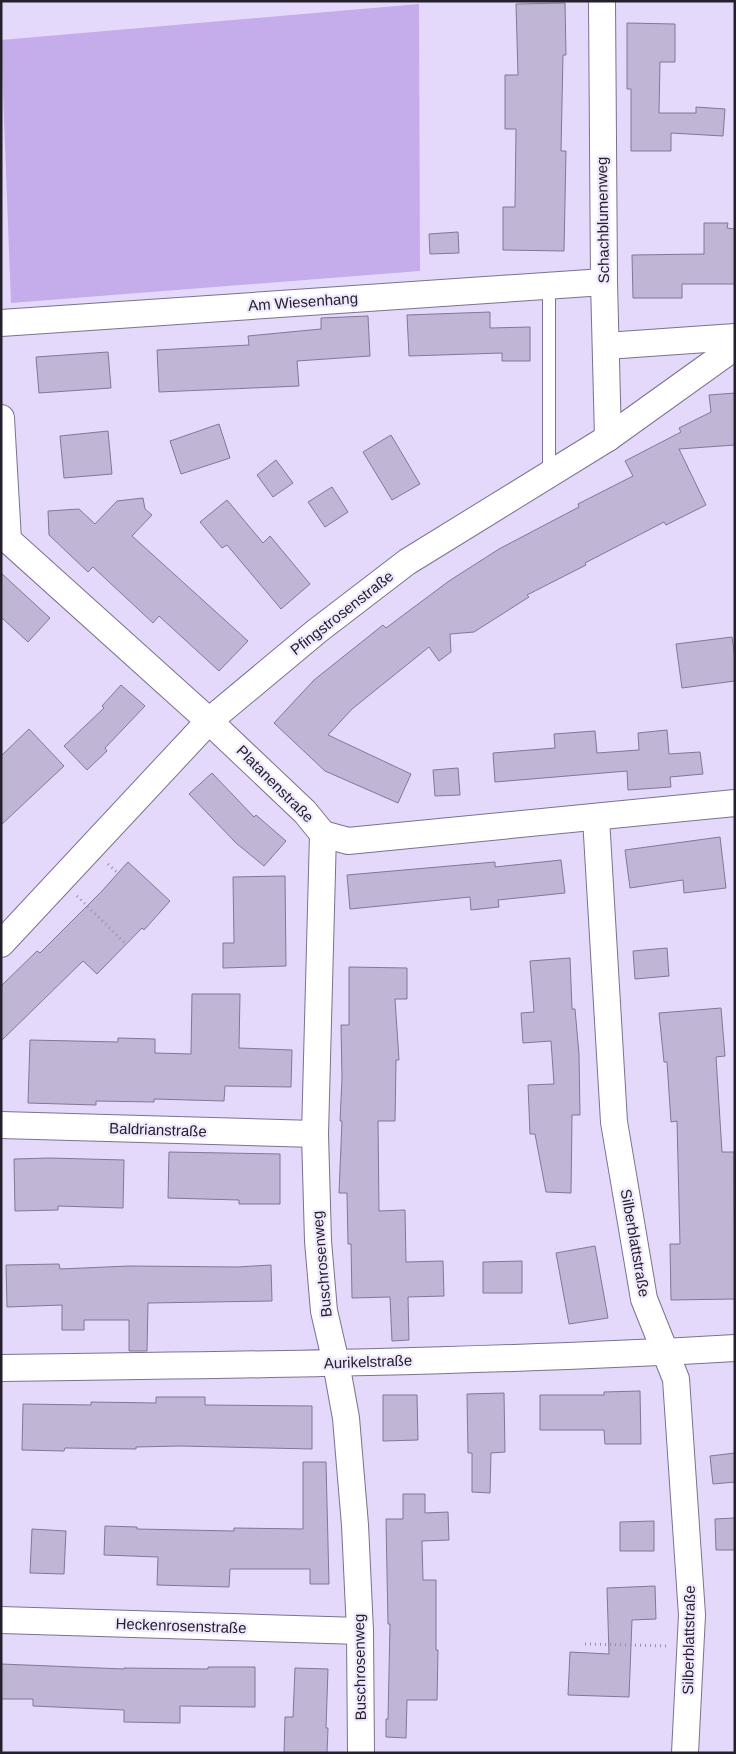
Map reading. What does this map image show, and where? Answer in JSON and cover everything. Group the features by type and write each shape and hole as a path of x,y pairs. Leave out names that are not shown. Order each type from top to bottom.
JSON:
{"street":[{"name":"Schachblumenweg","path":"602,1 604,282 608,438"},
{"name":"Am Wiesenhang","path":"1,323 604,282"},
{"path":"606,346 735,337"},
{"name":"Pfingstrosenstraße","path":"1,944 209,721 317,631 408,562 608,438 735,347"},
{"name":"Platanenstraße","path":"1,418 5,542 209,721 305,812 323,834 348,841 735,803"},
{"name":"Silberblattstraße","path":"596,818 614,1122 644,1299 676,1379 692,1615 686,1753"},
{"name":"Buschrosenweg","path":"323,834 314,1134 318,1241 324,1311 336,1363 346,1428 354,1525 360,1631 360,1753"},
{"name":"Baldrianstraße","path":"1,1125 314,1134"},
{"name":"Aurikelstraße","path":"1,1368 336,1363 735,1348"},
{"name":"Heckenrosenstraße","path":"1,1620 360,1631"}],"lane":[{"path":"549,286 549,474"}],"path":[{"path":"61,880 125,943"},
{"path":"585,1644 691,1646"}],"shaded area":[{"path":"419,4 420,271 11,303 1,40"}],"building":[{"path":"565,3 566,55 563,55 561,151 566,151 564,251 503,250 503,207 515,207 516,129 505,129 505,75 518,75 516,4"},
{"path":"627,23 675,24 675,62 660,62 659,113 696,113 696,107 725,109 723,136 671,133 671,151 631,151 631,89 627,89"},
{"path":"704,223 728,223 727,228 735,229 735,284 682,284 682,298 633,298 632,255 704,254"},
{"path":"458,232 459,253 430,254 429,234"},
{"path":"490,312 490,328 530,327 530,361 502,361 502,353 409,356 407,315"},
{"path":"368,316 370,356 297,361 299,386 159,392 157,350 249,345 248,336 321,329 321,318"},
{"path":"108,352 111,388 39,393 36,357"},
{"path":"735,393 735,445 679,449 706,505 666,525 664,522 585,563 586,565 527,595 529,597 474,632 450,634 451,652 439,661 429,647 352,709 328,735 411,774 398,803 325,771 274,723 314,680 383,625 386,628 449,581 499,549 579,507 578,504 633,476 625,461 681,432 679,428 711,412 709,395"},
{"path":"219,424 230,458 181,474 170,441"},
{"path":"108,431 112,474 64,478 60,436"},
{"path":"391,435 420,484 392,500 363,452"},
{"path":"276,460 293,483 273,497 257,475"},
{"path":"332,487 348,512 325,527 308,502"},
{"path":"143,498 145,509 152,515 132,536 248,641 219,671 159,616 153,623 93,567 88,572 49,535 48,511 79,509 95,524 117,501"},
{"path":"227,500 263,543 270,536 310,584 281,609 227,545 222,548 200,522"},
{"path":"1,573 50,618 28,642 1,617"},
{"path":"732,637 735,657 735,681 682,688 676,644"},
{"path":"121,685 145,706 105,748 107,751 87,770 64,746 104,708 102,706"},
{"path":"29,729 64,766 1,825 1,756"},
{"path":"667,730 669,754 700,752 703,774 670,777 671,787 628,790 627,771 495,782 493,753 555,748 554,734 595,731 597,753 639,750 638,733"},
{"path":"458,768 460,795 435,796 433,770"},
{"path":"212,773 254,817 256,815 286,841 264,866 236,843 189,794"},
{"path":"720,837 726,888 684,893 683,880 630,888 625,850"},
{"path":"561,860 565,893 498,900 499,907 471,910 470,897 350,909 347,875 495,862 495,867"},
{"path":"128,862 170,901 144,930 142,928 97,974 83,961 1,1041 1,986 37,951 40,953"},
{"path":"285,876 286,966 223,968 223,943 234,943 233,877"},
{"path":"667,948 669,976 635,979 633,951"},
{"path":"570,958 572,1009 575,1009 579,1054 580,1115 572,1115 571,1193 546,1192 535,1134 530,1134 528,1085 554,1084 551,1041 523,1043 521,1013 534,1012 530,961"},
{"path":"349,967 407,968 407,999 395,999 399,1060 396,1060 395,1121 378,1121 379,1211 405,1210 406,1262 443,1261 444,1296 408,1297 409,1340 392,1341 390,1297 352,1298 351,1244 348,1244 347,1193 339,1193 342,1121 340,1121 342,1079 341,1025 349,1025"},
{"path":"192,994 240,994 239,1048 292,1050 291,1087 225,1086 224,1101 154,1099 154,1102 96,1101 96,1105 28,1103 30,1040 118,1042 118,1038 155,1039 155,1053 191,1054"},
{"path":"721,1008 725,1056 716,1057 722,1152 734,1152 735,1299 671,1300 670,1244 680,1244 677,1121 671,1122 667,1062 664,1062 659,1013"},
{"path":"169,1152 280,1154 280,1204 239,1204 239,1200 168,1198"},
{"path":"14,1159 124,1160 123,1208 58,1206 58,1210 15,1211"},
{"path":"595,1246 608,1318 569,1324 556,1253"},
{"path":"522,1261 522,1293 483,1293 483,1262"},
{"path":"59,1264 60,1269 129,1266 237,1267 271,1265 272,1301 148,1303 147,1351 129,1351 129,1320 84,1320 84,1330 62,1330 62,1305 7,1307 6,1265"},
{"path":"640,1391 641,1444 605,1444 604,1430 540,1430 540,1395 604,1395 604,1392"},
{"path":"504,1393 505,1452 491,1453 490,1493 472,1492 472,1453 468,1453 467,1394"},
{"path":"383,1395 417,1395 418,1440 383,1441"},
{"path":"156,1397 205,1397 205,1405 312,1406 312,1449 180,1446 136,1447 136,1449 65,1448 64,1451 22,1450 23,1404 91,1405 91,1402 156,1403"},
{"path":"735,1453 735,1482 713,1484 710,1456"},
{"path":"303,1462 326,1462 329,1584 310,1584 310,1569 230,1569 229,1587 157,1585 158,1557 104,1555 105,1526 137,1527 137,1529 234,1531 234,1528 303,1529"},
{"path":"403,1494 425,1494 425,1513 448,1512 449,1540 422,1541 423,1580 436,1580 437,1700 407,1700 406,1738 386,1737 390,1624 388,1624 386,1519 403,1519"},
{"path":"735,1518 735,1550 716,1550 715,1519"},
{"path":"654,1521 654,1551 620,1551 620,1522"},
{"path":"32,1529 66,1531 64,1574 30,1573"},
{"path":"655,1586 656,1619 632,1620 629,1697 568,1695 570,1652 609,1654 607,1588"},
{"path":"1,1664 124,1669 255,1667 255,1707 180,1706 180,1723 124,1722 124,1710 33,1706 33,1699 1,1699"},
{"path":"295,1668 328,1669 327,1753 284,1753 285,1717 293,1717"}]}
